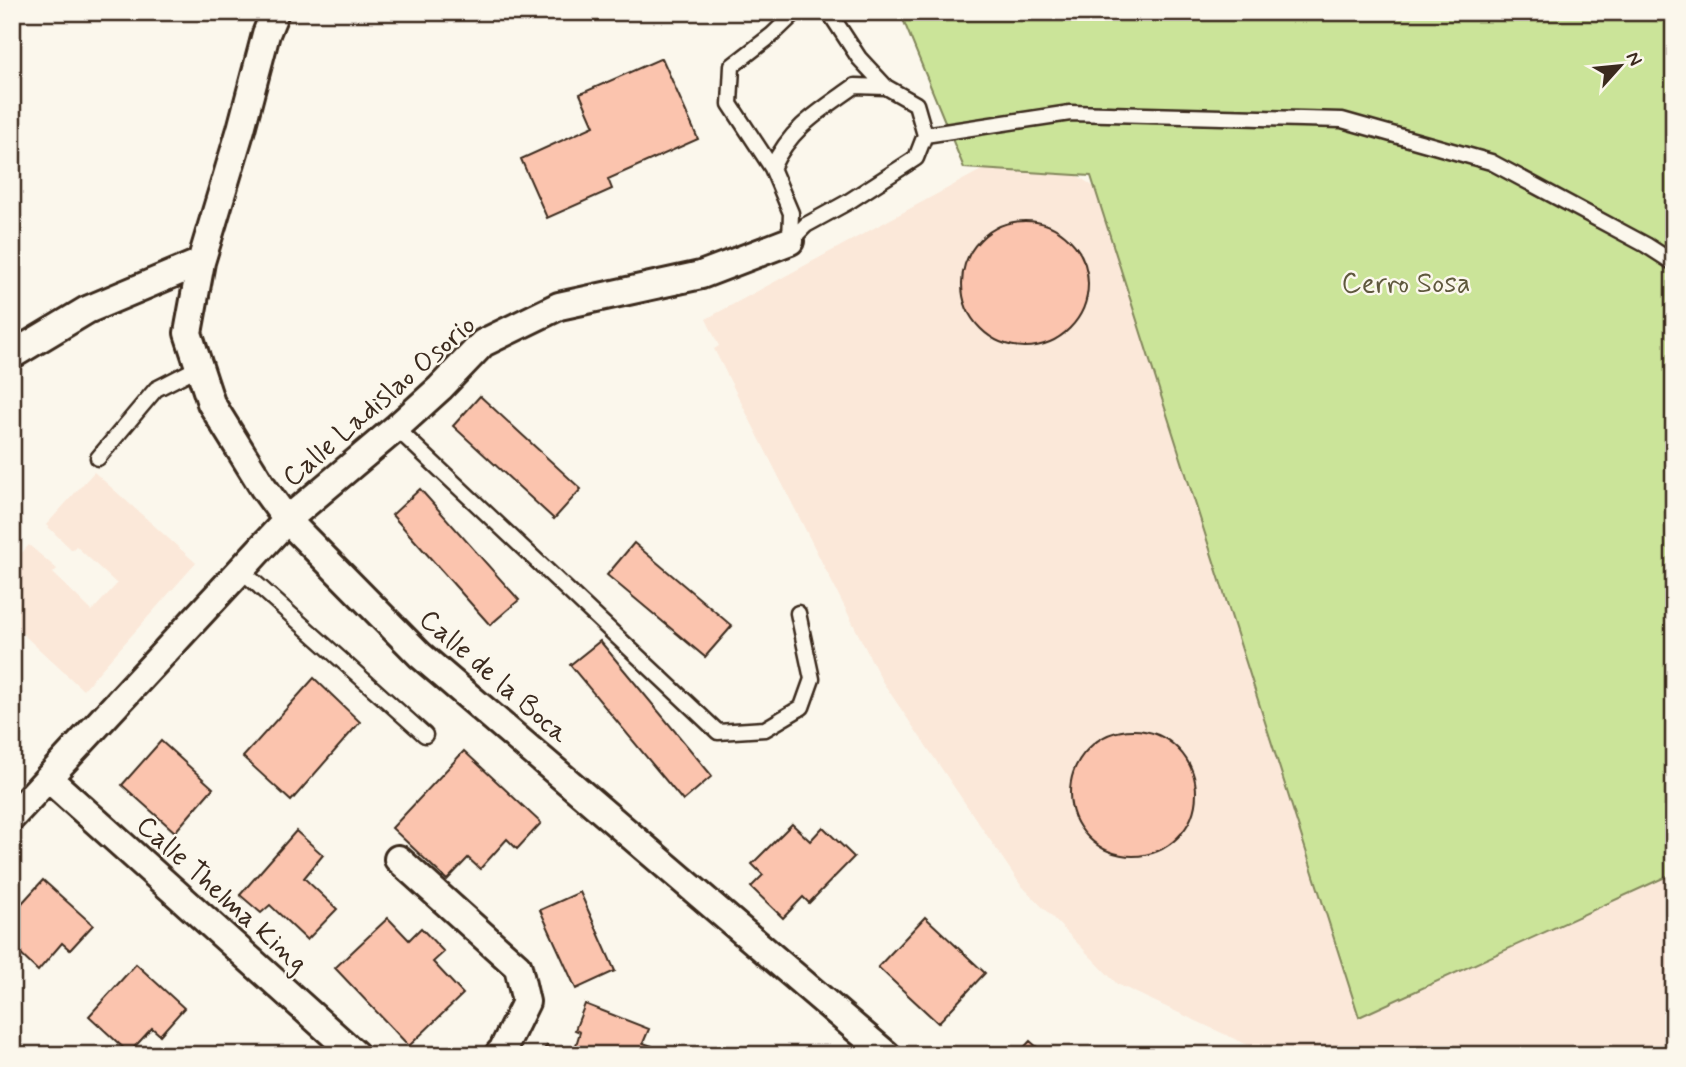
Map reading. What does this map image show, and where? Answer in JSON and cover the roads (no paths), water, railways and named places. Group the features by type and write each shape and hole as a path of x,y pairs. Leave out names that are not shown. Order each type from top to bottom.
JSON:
{"street":[{"name":"Calle de la Boca","path":"275,12 266,34 201,262 188,333 211,403 263,487 287,520 421,655 887,1055"},
{"name":"Calle Ladislao Osorio","path":"12,817 287,520 396,428 440,388 483,343 559,306 701,275 790,241"},
{"path":"12,355 87,310 201,262"},
{"name":"Calle Thelma King","path":"48,778 356,1055"},
{"path":"398,859 518,967 526,1002 498,1055"}],"lane":[{"path":"790,241 791,214 772,167 730,104 732,66 772,35 796,12"},
{"path":"830,12 859,58 886,87 916,104 925,135 1070,113 1342,120 1491,162 1646,245 1674,263"},
{"path":"772,167 782,146 807,120 855,86 886,87"},
{"name":"Calle Ladislao Osorio","path":"790,241 806,225 848,202 916,158 925,135"},
{"path":"98,458 156,389 199,367"},
{"path":"396,428 718,732 765,729 802,707 812,679 798,613"},
{"path":"241,570 425,735"}],"park label":[{"name":"Cerro Sosa","path":"1406,282"}]}
